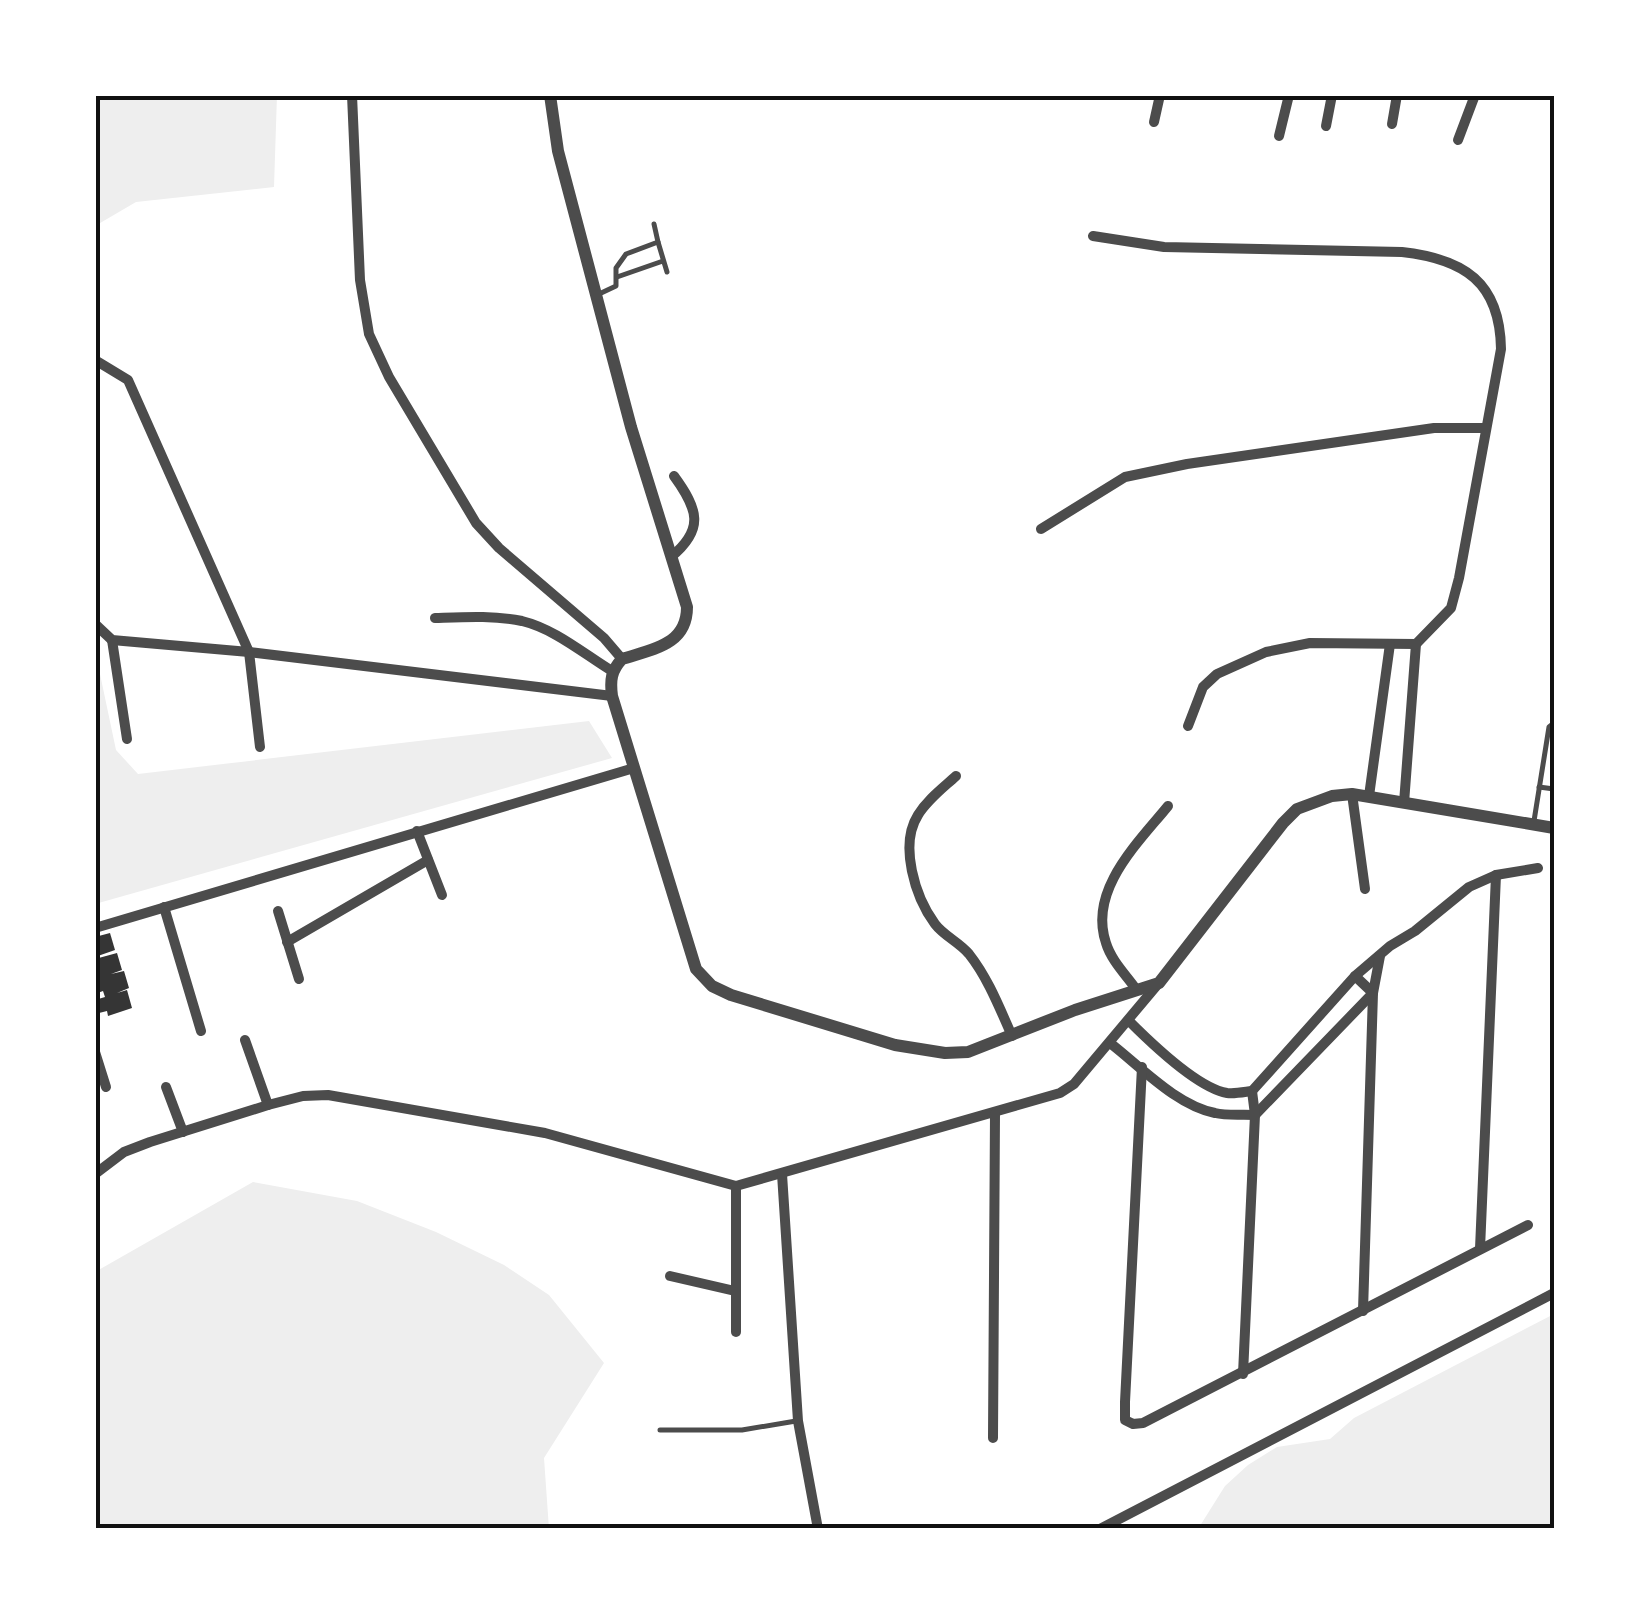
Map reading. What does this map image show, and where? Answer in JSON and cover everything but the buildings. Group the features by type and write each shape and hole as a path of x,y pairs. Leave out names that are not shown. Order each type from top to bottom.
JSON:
{"street":[{"path":"352,95 360,280 369,334 389,377 476,523 499,548 604,638 622,659"},
{"path":"550,95 558,151 630,426 688,606 686,622 676,639 622,659 612,672 612,696 696,969 712,986 731,995 928,1051 968,1052 1159,983"},
{"path":"1154,122 1160,95"},
{"path":"1279,136 1289,95"},
{"path":"1326,126 1332,95"},
{"path":"1392,124 1398,95"},
{"path":"1458,140 1475,95"},
{"path":"1092,236 1164,247 1430,255 1455,263 1480,286 1499,314 1501,349 1459,578 1451,608 1416,644 1404,803"},
{"path":"95,360 128,380 249,652 260,747"},
{"path":"1041,529 1125,477 1187,464 1434,428 1486,428"},
{"path":"671,556 688,543 696,524 689,496 674,476"},
{"path":"435,618 523,622 571,644 612,672"},
{"path":"95,624 112,640 127,740"},
{"path":"112,640 249,652 612,696"},
{"path":"1188,726 1203,687 1217,674 1266,652 1310,643 1416,644"},
{"path":"1369,796 1390,644"},
{"path":"95,928 634,768"},
{"path":"956,776 916,818 909,845 914,877 922,902 937,927 971,956 1012,1036"},
{"path":"1352,794 1365,890"},
{"path":"96,1172 124,1152 268,1105 303,1096 346,1096 545,1133 736,1186 994,1114 1060,1093 1074,1084 1129,1021 1297,809 1332,796 1352,794 1554,828"},
{"path":"1136,989 1105,942 1107,888 1168,806"},
{"path":"417,831 442,896"},
{"path":"288,942 428,860"},
{"path":"1129,1021 1216,1090 1230,1094 1252,1092 1356,976 1380,956 1470,887 1496,874 1538,868"},
{"path":"1480,1249 1496,874"},
{"path":"164,907 201,1031"},
{"path":"278,911 299,978"},
{"path":"1363,1312 1373,993 1380,956"},
{"path":"1356,976 1373,993"},
{"path":"1110,1044 1183,1098 1214,1113 1255,1115 1373,993"},
{"path":"246,1040 268,1105"},
{"path":"95,1052 106,1087"},
{"path":"1142,1067 1125,1420 1133,1424 1143,1424 1528,1225"},
{"path":"166,1087 183,1132"},
{"path":"1242,1374 1255,1115 1252,1092"},
{"path":"992,1438 994,1114"},
{"path":"782,1174 798,1421 818,1529"},
{"path":"736,1186 736,1332"},
{"path":"670,1276 735,1292"},
{"path":"1100,1529 1554,1293"}],"lane":[{"path":"654,224 666,272"},
{"path":"596,294 616,286 616,268 626,254 658,242"},
{"path":"616,277 664,261"},
{"path":"1533,825 1549,727 1554,722"},
{"path":"1539,787 1554,789"},
{"path":"660,1430 742,1430 798,1421"}],"shaded area":[{"path":"95,95 277,95 274,187 136,202 95,226"},
{"path":"96,655 116,750 138,774 589,721 612,758 95,904"},
{"path":"253,1182 357,1201 436,1232 504,1265 549,1295 604,1363 544,1458 549,1529 95,1529 95,1272"},
{"path":"1554,1314 1554,1529 1198,1529 1225,1486 1277,1447 1330,1439 1354,1418"}]}
